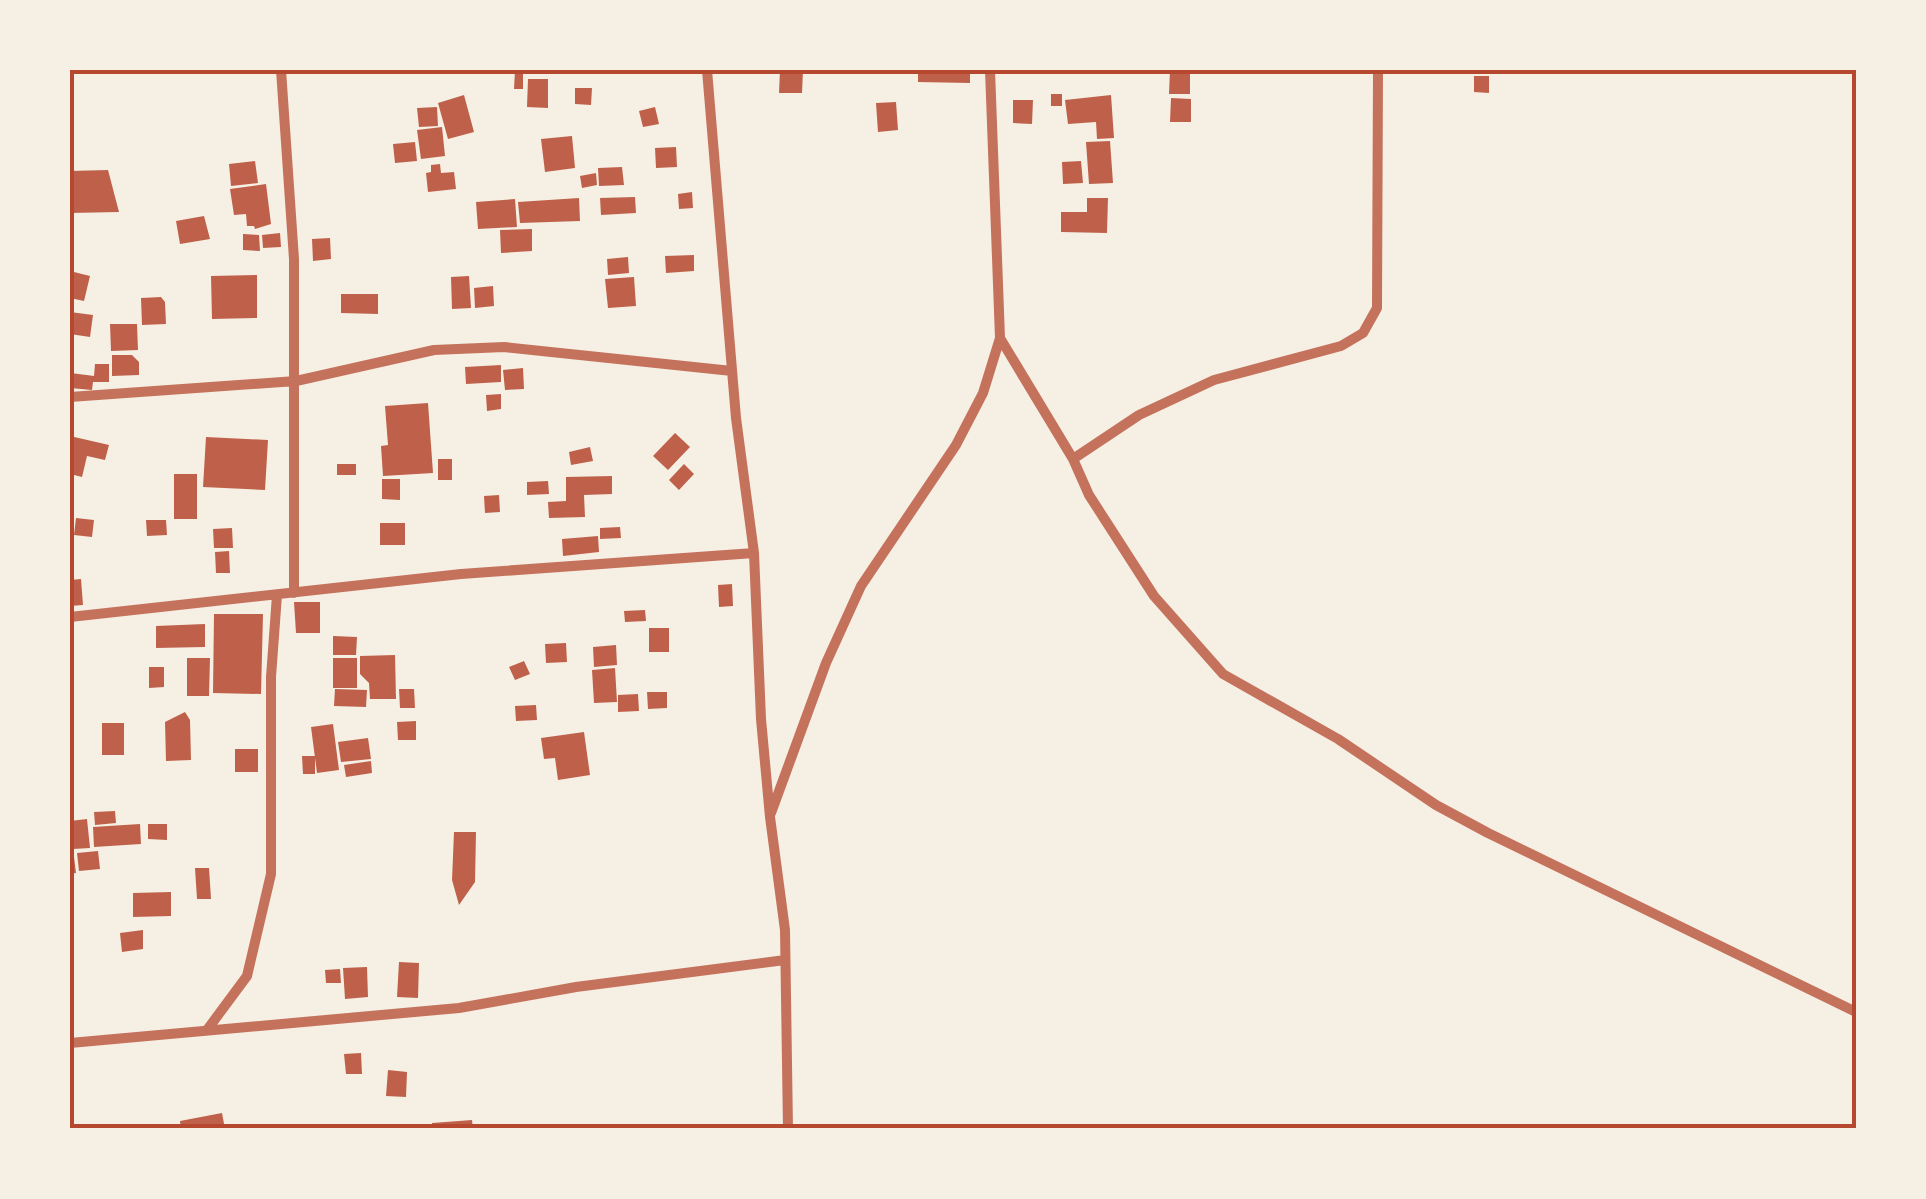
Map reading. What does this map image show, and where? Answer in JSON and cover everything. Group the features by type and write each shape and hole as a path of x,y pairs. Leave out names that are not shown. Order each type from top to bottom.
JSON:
{"street":[{"path":"281,70 290,178 296,381 294,593"},
{"path":"706,70 732,372 754,553 770,816 780,882 786,960 788,1129"},
{"path":"770,816 826,663 861,586 956,445 984,393 1000,338 990,70"},
{"path":"1074,459 1140,415 1214,380 1341,346 1363,333 1377,308 1378,70"},
{"path":"1000,338 1074,459 1089,495 1154,596 1223,674 1338,739 1488,834 1856,1012"},
{"path":"70,396 296,381 434,350 504,347 732,372"},
{"path":"70,617 460,574 754,553"},
{"path":"207,1030 247,976 271,874 271,677 276,595"},
{"path":"70,1043 459,1008 576,987 786,960"}],"building":[{"path":"515,70 523,70 523,89 514,89"},
{"path":"780,70 803,70 802,93 779,93"},
{"path":"918,70 970,70 970,83 918,82"},
{"path":"1170,70 1190,71 1190,94 1169,94"},
{"path":"1474,76 1489,76 1489,93 1474,92"},
{"path":"528,79 548,79 548,108 527,107"},
{"path":"575,88 592,88 591,105 575,104"},
{"path":"1051,94 1062,94 1062,106 1051,106"},
{"path":"464,95 474,132 448,139 438,103"},
{"path":"1111,95 1114,138 1097,139 1096,122 1068,124 1065,100"},
{"path":"1171,98 1191,99 1191,122 1170,122"},
{"path":"1013,100 1033,100 1032,124 1013,123"},
{"path":"896,102 898,130 878,132 876,103"},
{"path":"437,107 438,126 419,127 417,108"},
{"path":"655,107 659,124 643,127 639,111"},
{"path":"442,127 445,156 421,159 417,130"},
{"path":"572,136 575,168 545,172 541,139"},
{"path":"1110,141 1113,183 1089,184 1086,142"},
{"path":"415,142 417,161 395,163 393,144"},
{"path":"676,147 677,167 656,168 655,148"},
{"path":"255,161 258,183 231,186 229,164"},
{"path":"1081,161 1083,183 1063,184 1062,162"},
{"path":"440,164 441,173 454,172 456,189 428,192 426,173 431,172 431,165"},
{"path":"622,167 624,185 599,186 598,168"},
{"path":"108,170 119,212 70,213 70,171"},
{"path":"596,173 597,185 582,188 580,176"},
{"path":"266,184 271,224 255,229 247,226 246,214 234,215 230,189"},
{"path":"692,192 693,208 679,209 678,194"},
{"path":"635,197 636,213 601,215 600,198"},
{"path":"579,198 580,221 520,223 518,202"},
{"path":"1087,198 1108,198 1107,233 1061,232 1061,212 1087,212"},
{"path":"515,199 517,227 478,229 476,202"},
{"path":"204,216 210,239 180,244 176,221"},
{"path":"532,229 532,251 501,253 500,230"},
{"path":"280,233 281,247 263,248 262,235"},
{"path":"243,234 259,235 260,251 243,250"},
{"path":"330,238 331,259 313,261 312,239"},
{"path":"694,255 694,271 666,273 665,256"},
{"path":"628,257 629,273 608,275 607,259"},
{"path":"70,271 90,276 84,301 70,298"},
{"path":"257,275 257,318 212,319 211,276"},
{"path":"469,276 471,308 452,309 451,277"},
{"path":"634,277 636,306 608,308 605,279"},
{"path":"493,286 494,306 475,308 474,288"},
{"path":"341,294 378,294 378,314 341,313"},
{"path":"161,297 165,302 166,324 142,325 141,298"},
{"path":"70,312 93,315 90,337 70,334"},
{"path":"110,324 137,324 138,350 111,351"},
{"path":"112,355 132,355 139,362 139,375 112,376"},
{"path":"95,364 109,364 109,382 93,382 92,390 70,388 71,373 94,376"},
{"path":"501,365 501,382 466,384 465,367"},
{"path":"523,368 524,389 505,390 503,370"},
{"path":"501,394 501,409 487,411 486,395"},
{"path":"428,403 433,473 383,476 381,446 388,445 385,406"},
{"path":"675,433 690,447 668,470 653,456"},
{"path":"70,436 109,445 105,460 87,456 82,477 70,474"},
{"path":"206,437 268,440 265,490 203,487"},
{"path":"590,447 593,461 571,465 569,452"},
{"path":"438,459 452,459 452,480 438,480"},
{"path":"337,464 356,464 356,475 337,475"},
{"path":"684,464 694,474 679,490 669,480"},
{"path":"174,474 197,474 197,519 174,519"},
{"path":"612,476 612,494 584,495 585,517 549,518 548,502 566,501 566,477"},
{"path":"382,479 400,479 400,500 382,499"},
{"path":"548,481 549,494 527,495 527,482"},
{"path":"499,495 500,512 485,513 484,496"},
{"path":"76,518 94,520 92,537 74,535"},
{"path":"146,520 166,520 167,535 147,536"},
{"path":"380,523 405,523 405,545 380,545"},
{"path":"620,527 621,538 600,539 600,528"},
{"path":"232,528 233,548 214,548 213,529"},
{"path":"598,536 599,552 563,556 562,539"},
{"path":"229,551 230,573 216,573 215,552"},
{"path":"81,579 83,605 70,606 70,580"},
{"path":"732,584 733,606 719,607 718,585"},
{"path":"294,602 320,602 320,633 296,633"},
{"path":"645,610 646,621 625,622 624,611"},
{"path":"214,614 263,614 261,694 213,693"},
{"path":"205,624 205,647 156,648 156,626"},
{"path":"649,628 669,628 669,652 649,652"},
{"path":"333,636 357,637 356,655 333,655"},
{"path":"566,643 567,662 546,663 545,644"},
{"path":"616,645 617,665 594,667 593,647"},
{"path":"395,655 396,699 370,699 369,683 360,674 360,656"},
{"path":"187,658 210,658 209,696 187,696"},
{"path":"333,658 357,658 357,688 333,688"},
{"path":"524,661 530,674 515,680 509,667"},
{"path":"149,667 164,667 164,687 149,688"},
{"path":"615,668 617,702 594,703 592,670"},
{"path":"335,689 367,690 366,707 334,706"},
{"path":"399,689 414,689 415,708 400,708"},
{"path":"647,692 667,692 667,708 648,709"},
{"path":"638,694 639,711 618,712 618,695"},
{"path":"536,705 537,720 516,721 515,706"},
{"path":"185,712 190,720 191,760 166,761 165,722"},
{"path":"416,721 416,740 398,740 397,722"},
{"path":"102,723 124,723 124,755 102,755"},
{"path":"333,724 339,770 317,773 311,727"},
{"path":"584,732 590,775 558,780 555,758 544,759 541,738"},
{"path":"368,738 371,759 341,762 338,742"},
{"path":"235,749 258,749 258,772 235,772"},
{"path":"302,756 315,756 315,774 303,774"},
{"path":"371,761 372,773 346,777 344,765"},
{"path":"115,811 116,823 95,825 94,812"},
{"path":"87,819 90,848 73,849 76,873 70,874 70,821"},
{"path":"140,824 141,844 94,847 93,827"},
{"path":"148,824 167,824 167,840 148,839"},
{"path":"454,832 476,832 475,882 459,905 452,880"},
{"path":"98,851 100,869 79,871 77,853"},
{"path":"195,868 209,868 211,899 197,899"},
{"path":"171,892 171,916 133,917 133,893"},
{"path":"143,930 143,949 122,952 120,933"},
{"path":"399,962 419,963 418,998 397,997"},
{"path":"367,967 368,997 345,999 343,968"},
{"path":"340,969 341,983 326,983 325,970"},
{"path":"361,1053 362,1074 346,1074 344,1054"},
{"path":"388,1070 407,1072 406,1097 386,1096"},
{"path":"222,1113 225,1129 181,1129 180,1121"},
{"path":"472,1120 473,1129 432,1129 432,1123"}]}
